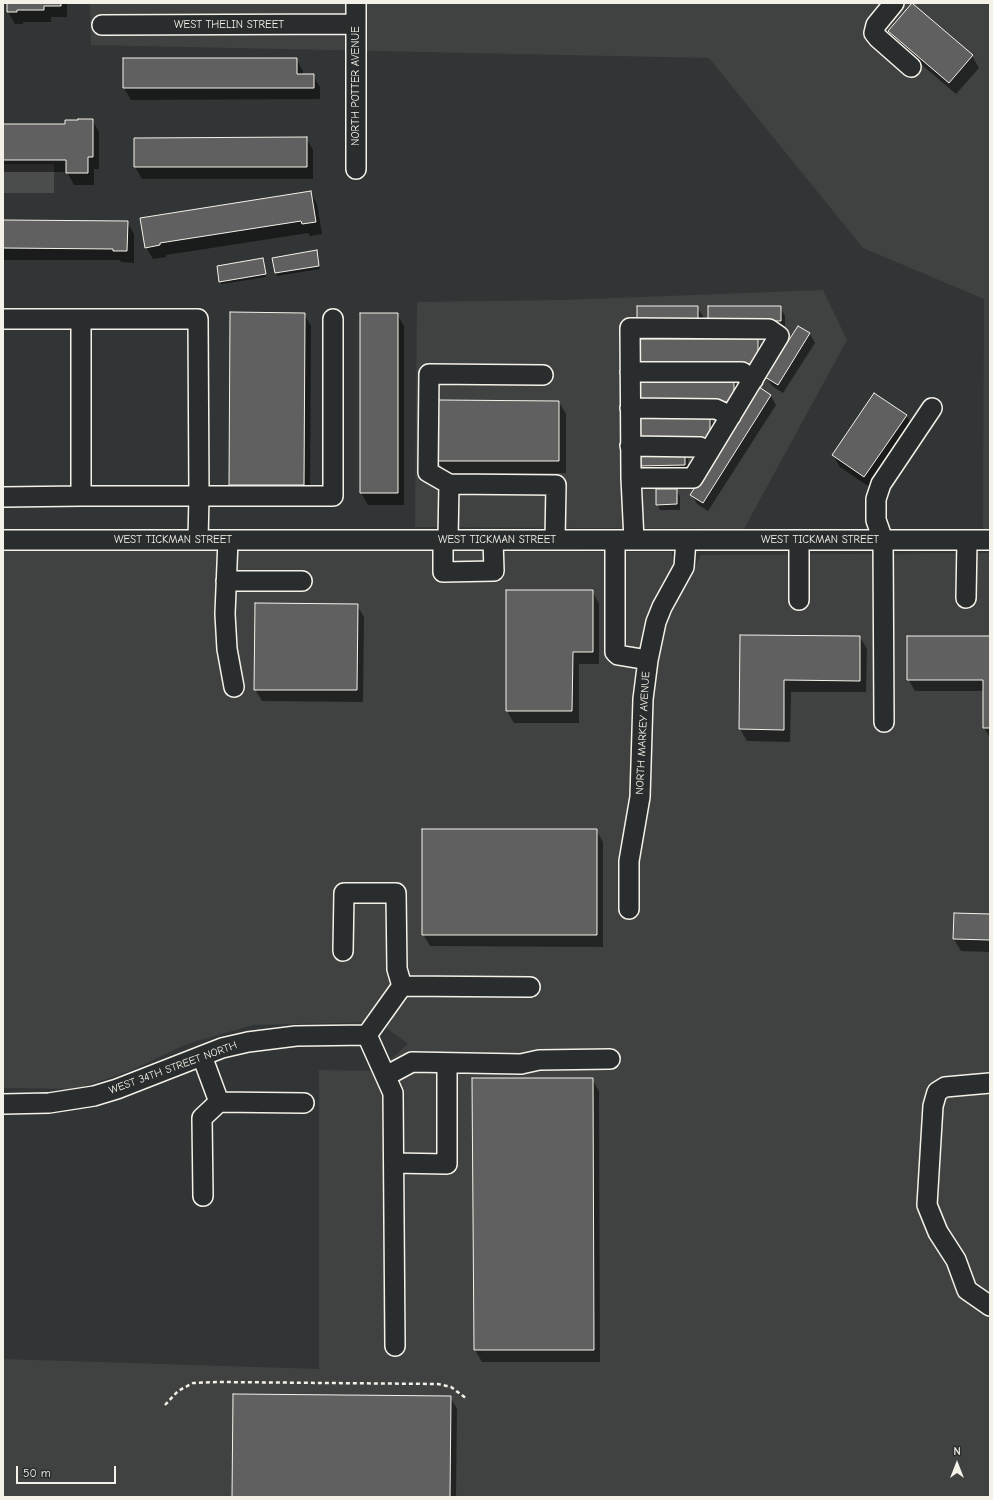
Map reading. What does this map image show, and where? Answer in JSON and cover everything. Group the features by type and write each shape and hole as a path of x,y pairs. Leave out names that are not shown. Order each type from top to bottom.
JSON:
{"street":[{"name":"NORTH POTTER AVENUE","path":"356,3 356,169"},
{"path":"894,3 876,25 874,32 878,38 911,67"},
{"name":"WEST THELIN STREET","path":"102,25 356,24"},
{"path":"3,319 198,319 198,540"},
{"path":"3,497 333,496 333,319"},
{"path":"81,320 81,496"},
{"path":"631,478 693,478 779,336 769,329 630,328 630,446 631,478 634,540"},
{"path":"630,372 742,372 753,380"},
{"path":"543,375 429,374 428,472 449,484 556,485 555,540"},
{"path":"630,408 716,409 731,416"},
{"path":"884,722 883,540 876,520 876,499 881,484 932,408"},
{"path":"630,446 700,447 709,452"},
{"path":"449,484 443,572 494,571 493,540"},
{"name":"WEST TICKMAN STREET","path":"3,540 990,540"},
{"path":"228,540 225,614 227,650 234,687"},
{"path":"615,540 615,652 618,656 648,660"},
{"name":"NORTH MARKEY AVENUE","path":"629,909 629,861 640,797 643,699 648,660 656,622 662,607 684,567 686,540"},
{"path":"799,540 799,600"},
{"path":"966,598 967,540"},
{"path":"226,581 302,581"},
{"path":"343,951 344,893 396,893 397,969 402,986"},
{"path":"402,986 530,986"},
{"path":"395,1346 393,1093 367,1035 402,986"},
{"name":"WEST 34TH STREET NORTH","path":"3,1104 49,1103 94,1096 117,1089 228,1047 272,1038 317,1035 367,1035"},
{"path":"202,1056 219,1102"},
{"path":"386,1076 412,1062 447,1064 521,1064 539,1060 610,1059"},
{"path":"394,1163 447,1164 447,1064"},
{"path":"990,1083 945,1087 937,1092 933,1106 927,1205 938,1232 956,1260 967,1290 990,1306"},
{"path":"203,1196 202,1118 219,1102 304,1103"}],"path":[{"path":"165,1405 178,1391 193,1383 219,1382 438,1384 451,1388 467,1399"}],"shaded area":[{"path":"90,3 990,3 990,531 983,531 984,299 863,248 709,58 91,45"},
{"path":"3,164 54,164 54,193 3,193"},
{"path":"823,290 847,340 744,529 415,527 417,302 563,300"},
{"path":"3,549 672,552 673,568 650,611 639,649 632,693 630,800 649,803 653,663 664,628 701,555 990,553 990,1497 3,1497 3,1359 319,1369 319,1070 377,1071 408,1044 378,1022 253,1025 187,1044 130,1071 76,1089 3,1088"}],"building":[{"path":"7,3 61,3 61,6 44,6 44,10 17,10 17,12 7,12"},
{"path":"912,3 973,55 949,83 888,31"},
{"path":"123,58 297,58 297,74 314,74 314,88 123,88"},
{"path":"93,119 93,157 88,157 88,173 66,173 66,160 3,160 3,124 65,124 65,120"},
{"path":"307,137 307,167 134,167 134,138"},
{"path":"311,191 316,222 302,224 301,221 160,243 160,245 145,248 140,218"},
{"path":"3,220 128,221 127,251 113,251 113,249 3,248"},
{"path":"317,250 319,266 275,273 272,258"},
{"path":"263,258 266,274 219,282 217,266"},
{"path":"637,306 698,306 698,321 637,321"},
{"path":"708,306 781,306 781,321 708,321"},
{"path":"230,312 305,313 304,485 229,485"},
{"path":"360,313 398,313 398,493 360,493"},
{"path":"798,326 810,333 778,385 765,377"},
{"path":"637,339 758,339 758,364 637,364"},
{"path":"637,377 734,377 734,402 637,402"},
{"path":"759,387 771,395 703,503 690,495"},
{"path":"874,393 907,415 864,477 832,455"},
{"path":"438,400 559,401 559,461 437,461"},
{"path":"637,415 710,415 710,440 637,440"},
{"path":"637,453 685,453 685,465 637,466"},
{"path":"656,489 677,489 677,504 656,505"},
{"path":"506,590 593,590 593,652 573,652 572,711 506,711"},
{"path":"255,603 358,604 357,690 254,690"},
{"path":"740,635 860,636 860,681 784,680 784,730 739,729"},
{"path":"907,636 990,636 990,728 983,728 983,680 907,680"},
{"path":"422,829 597,829 597,935 422,935"},
{"path":"954,913 990,914 990,940 953,939"},
{"path":"472,1078 593,1078 594,1350 474,1350"},
{"path":"233,1394 451,1396 450,1497 232,1497"}]}
